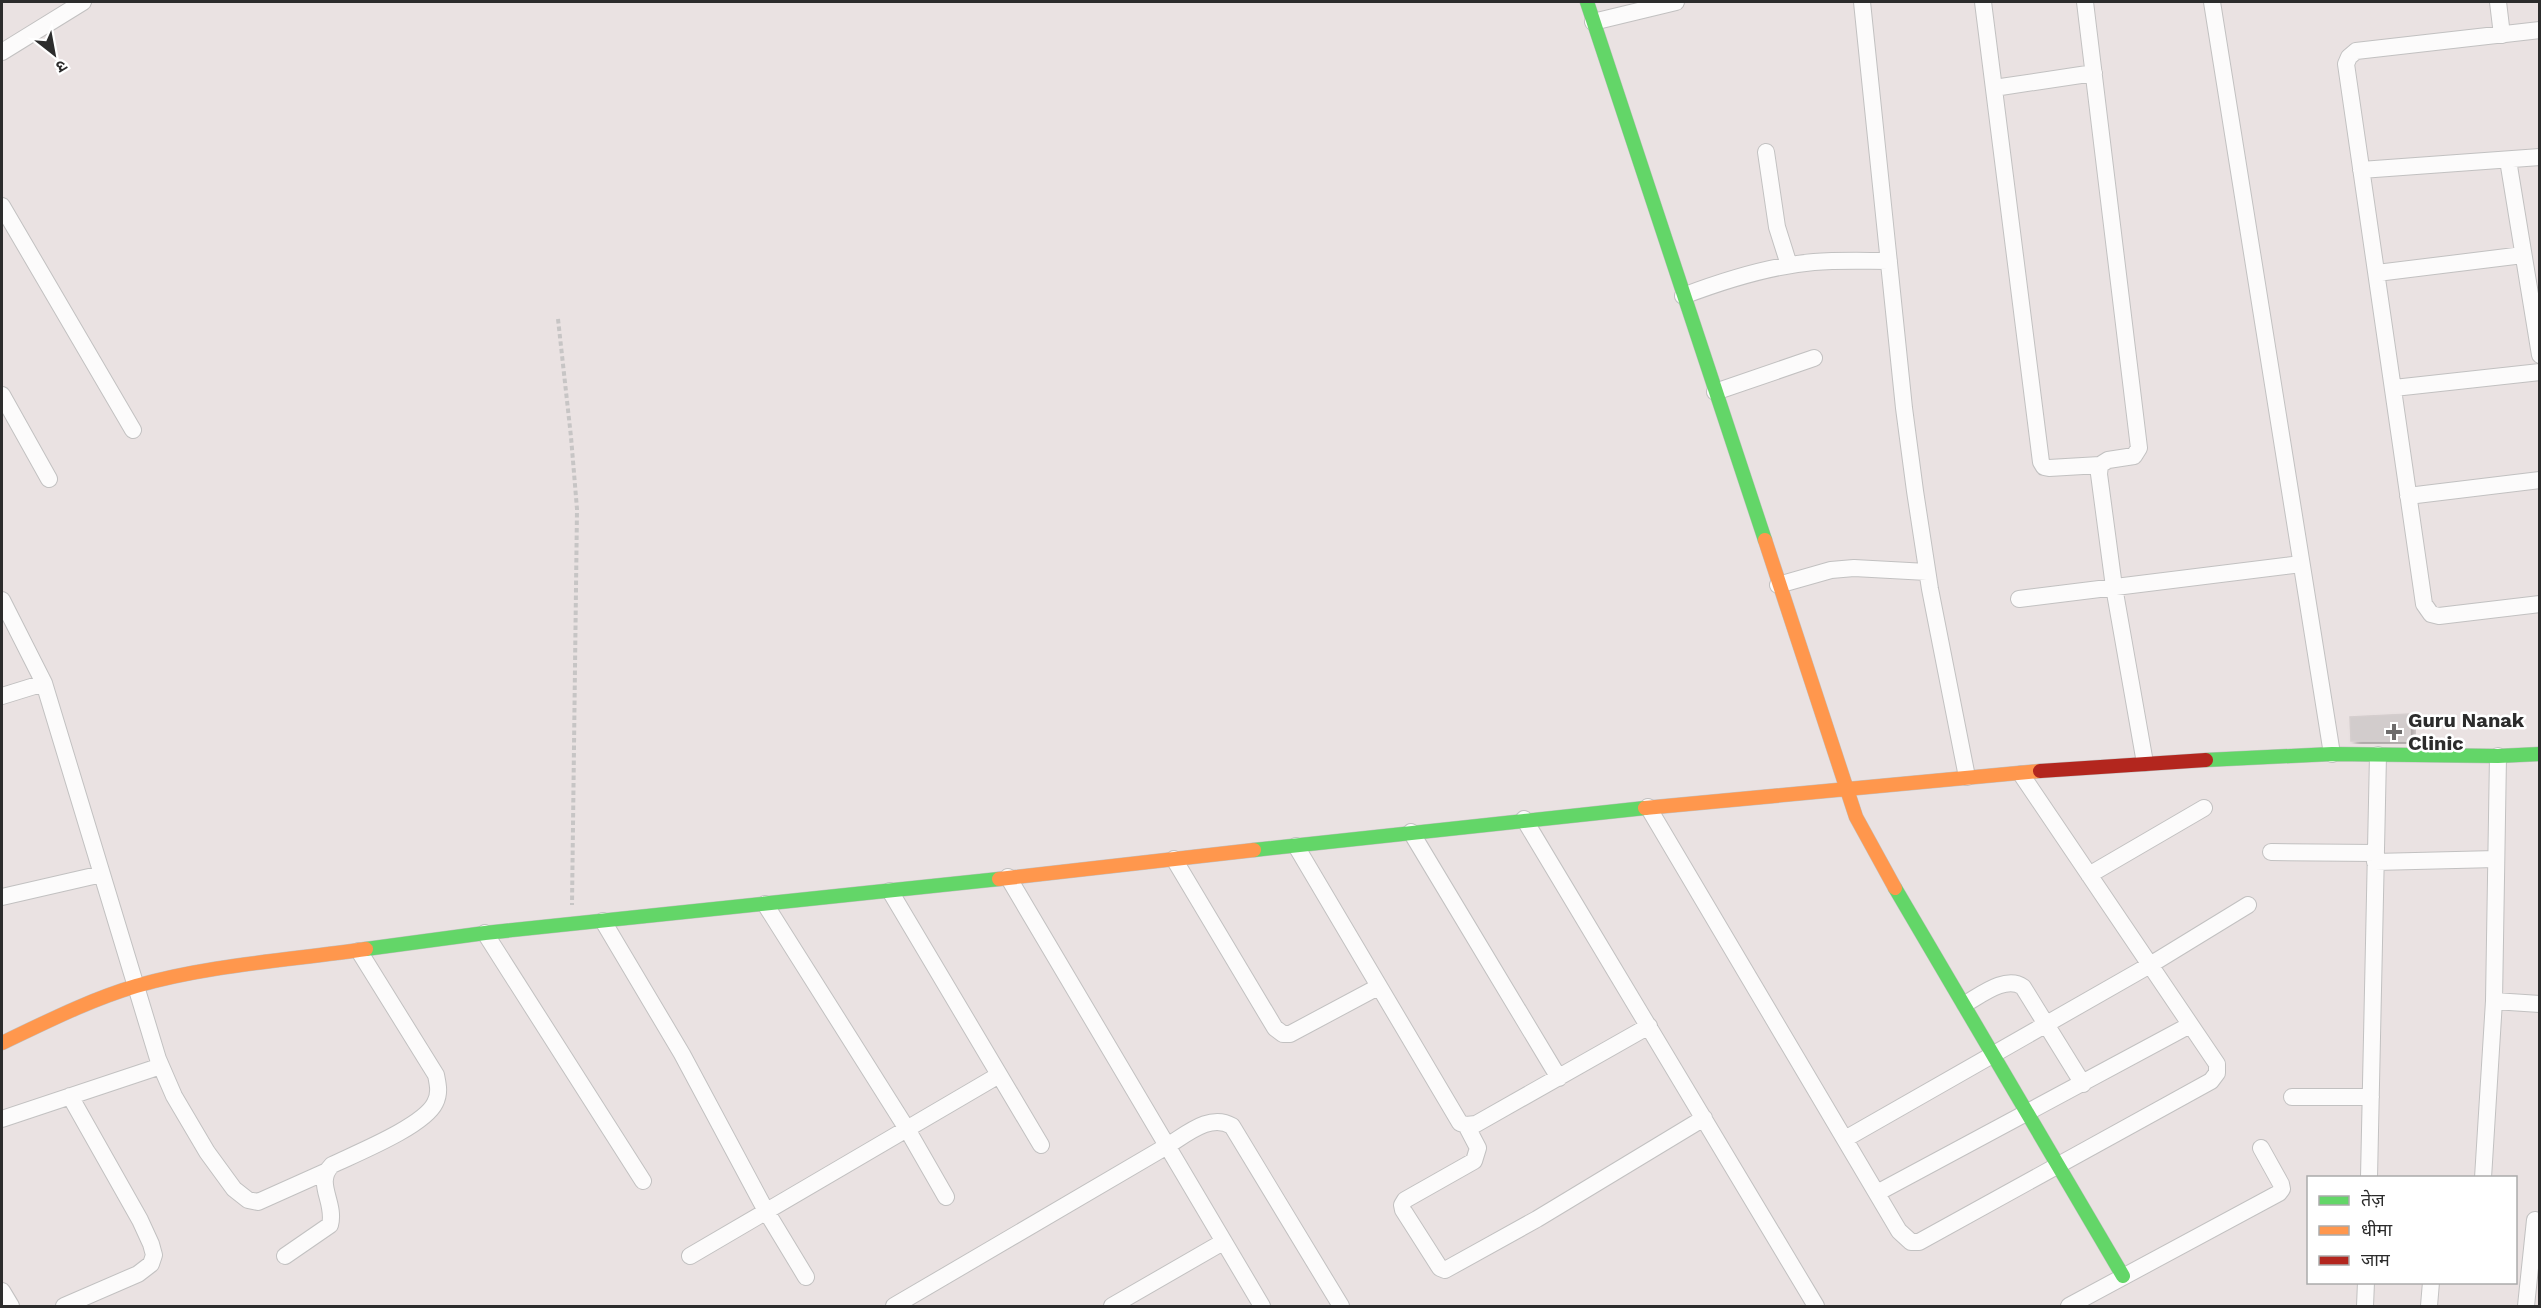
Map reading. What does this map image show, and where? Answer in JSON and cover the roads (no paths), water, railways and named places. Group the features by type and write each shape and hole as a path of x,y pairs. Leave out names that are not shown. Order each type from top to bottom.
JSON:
{"street":[{"path":"2,52 83,2"},
{"path":"1587,2 1845,789 1873,851 2123,1276"},
{"path":"1593,22 1676,2"},
{"path":"1862,2 1904,408 1928,572 1967,777"},
{"path":"1983,2 2041,462 2044,467 2049,468 2100,465 2108,460 2134,456 2139,448 2085,2"},
{"path":"2212,2 2332,754"},
{"path":"2498,2 2502,35"},
{"path":"2540,30 2356,51 2349,57 2346,64 2424,604 2431,614 2439,616 2540,604"},
{"path":"1994,88 2094,73"},
{"path":"1766,152 1777,227 1789,265"},
{"path":"2361,170 2540,157"},
{"path":"2508,160 2540,355"},
{"path":"2,206 6,223 134,430"},
{"path":"2377,273 2523,255"},
{"path":"1683,296 1718,283 1789,265 1823,261 1889,261"},
{"path":"1715,392 1814,358"},
{"path":"2394,388 2540,372"},
{"path":"2,395 49,479"},
{"path":"2100,465 2099,474 2114,587 2145,763"},
{"path":"2408,496 2540,480"},
{"path":"2019,599 2301,564"},
{"path":"1778,585 1831,570 1854,568 1928,572"},
{"path":"2,600 44,683 161,1066 174,1096 207,1152 234,1189 248,1200 258,1202 325,1172 332,1165 402,1130 424,1116 435,1104 439,1092 436,1075 359,951"},
{"path":"2,696 44,683"},
{"path":"2,1043 83,1005 136,986 187,974 485,933 891,891 1524,819 1967,777 2145,763 2332,754 2498,756 2540,754"},
{"path":"2369,1176 2378,755"},
{"path":"2483,1176 2494,1001 2498,756"},
{"path":"1648,807 1904,1238 1911,1242 1919,1242 2211,1081 2217,1073 2217,1064 2021,774"},
{"path":"2089,874 2204,808"},
{"path":"1524,819 1816,1306"},
{"path":"1411,832 1559,1078"},
{"path":"1296,846 1454,1117 1466,1125 1478,1148 1474,1161 1405,1200 1402,1205 1440,1268 1452,1269 1704,1118"},
{"path":"2271,852 2496,859"},
{"path":"1174,859 1275,1028 1283,1034 1290,1034 1378,987"},
{"path":"2,897 102,874"},
{"path":"1008,877 1262,1306"},
{"path":"891,891 1041,1145"},
{"path":"765,904 907,1129 946,1197"},
{"path":"1845,1139 2150,965 2248,905"},
{"path":"603,921 682,1054 766,1211 806,1277"},
{"path":"485,933 643,1181"},
{"path":"1965,1004 2007,982 2016,982 2023,987 2083,1084"},
{"path":"2494,1001 2540,1004"},
{"path":"1877,1193 2190,1025"},
{"path":"1466,1125 1476,1124 1649,1026"},
{"path":"2,1119 161,1066"},
{"path":"690,1256 999,1074"},
{"path":"64,1306 138,1274 151,1264 154,1256 140,1220 70,1096"},
{"path":"2292,1097 2371,1097"},
{"path":"894,1306 1212,1120 1222,1120 1232,1126 1341,1306"},
{"path":"2069,1306 2279,1193 2282,1189 2281,1184 2261,1148"},
{"path":"285,1256 330,1225 333,1214 323,1182 325,1172"},
{"path":"2526,1306 2535,1220"},
{"path":"1112,1306 1223,1242"},
{"path":"2365,1306 2366,1284"},
{"path":"2429,1306 2431,1284"},
{"path":"2,1291 11,1306"}],"place":[{"name":"Guru Nanak Clinic","path":"2394,732"}]}
